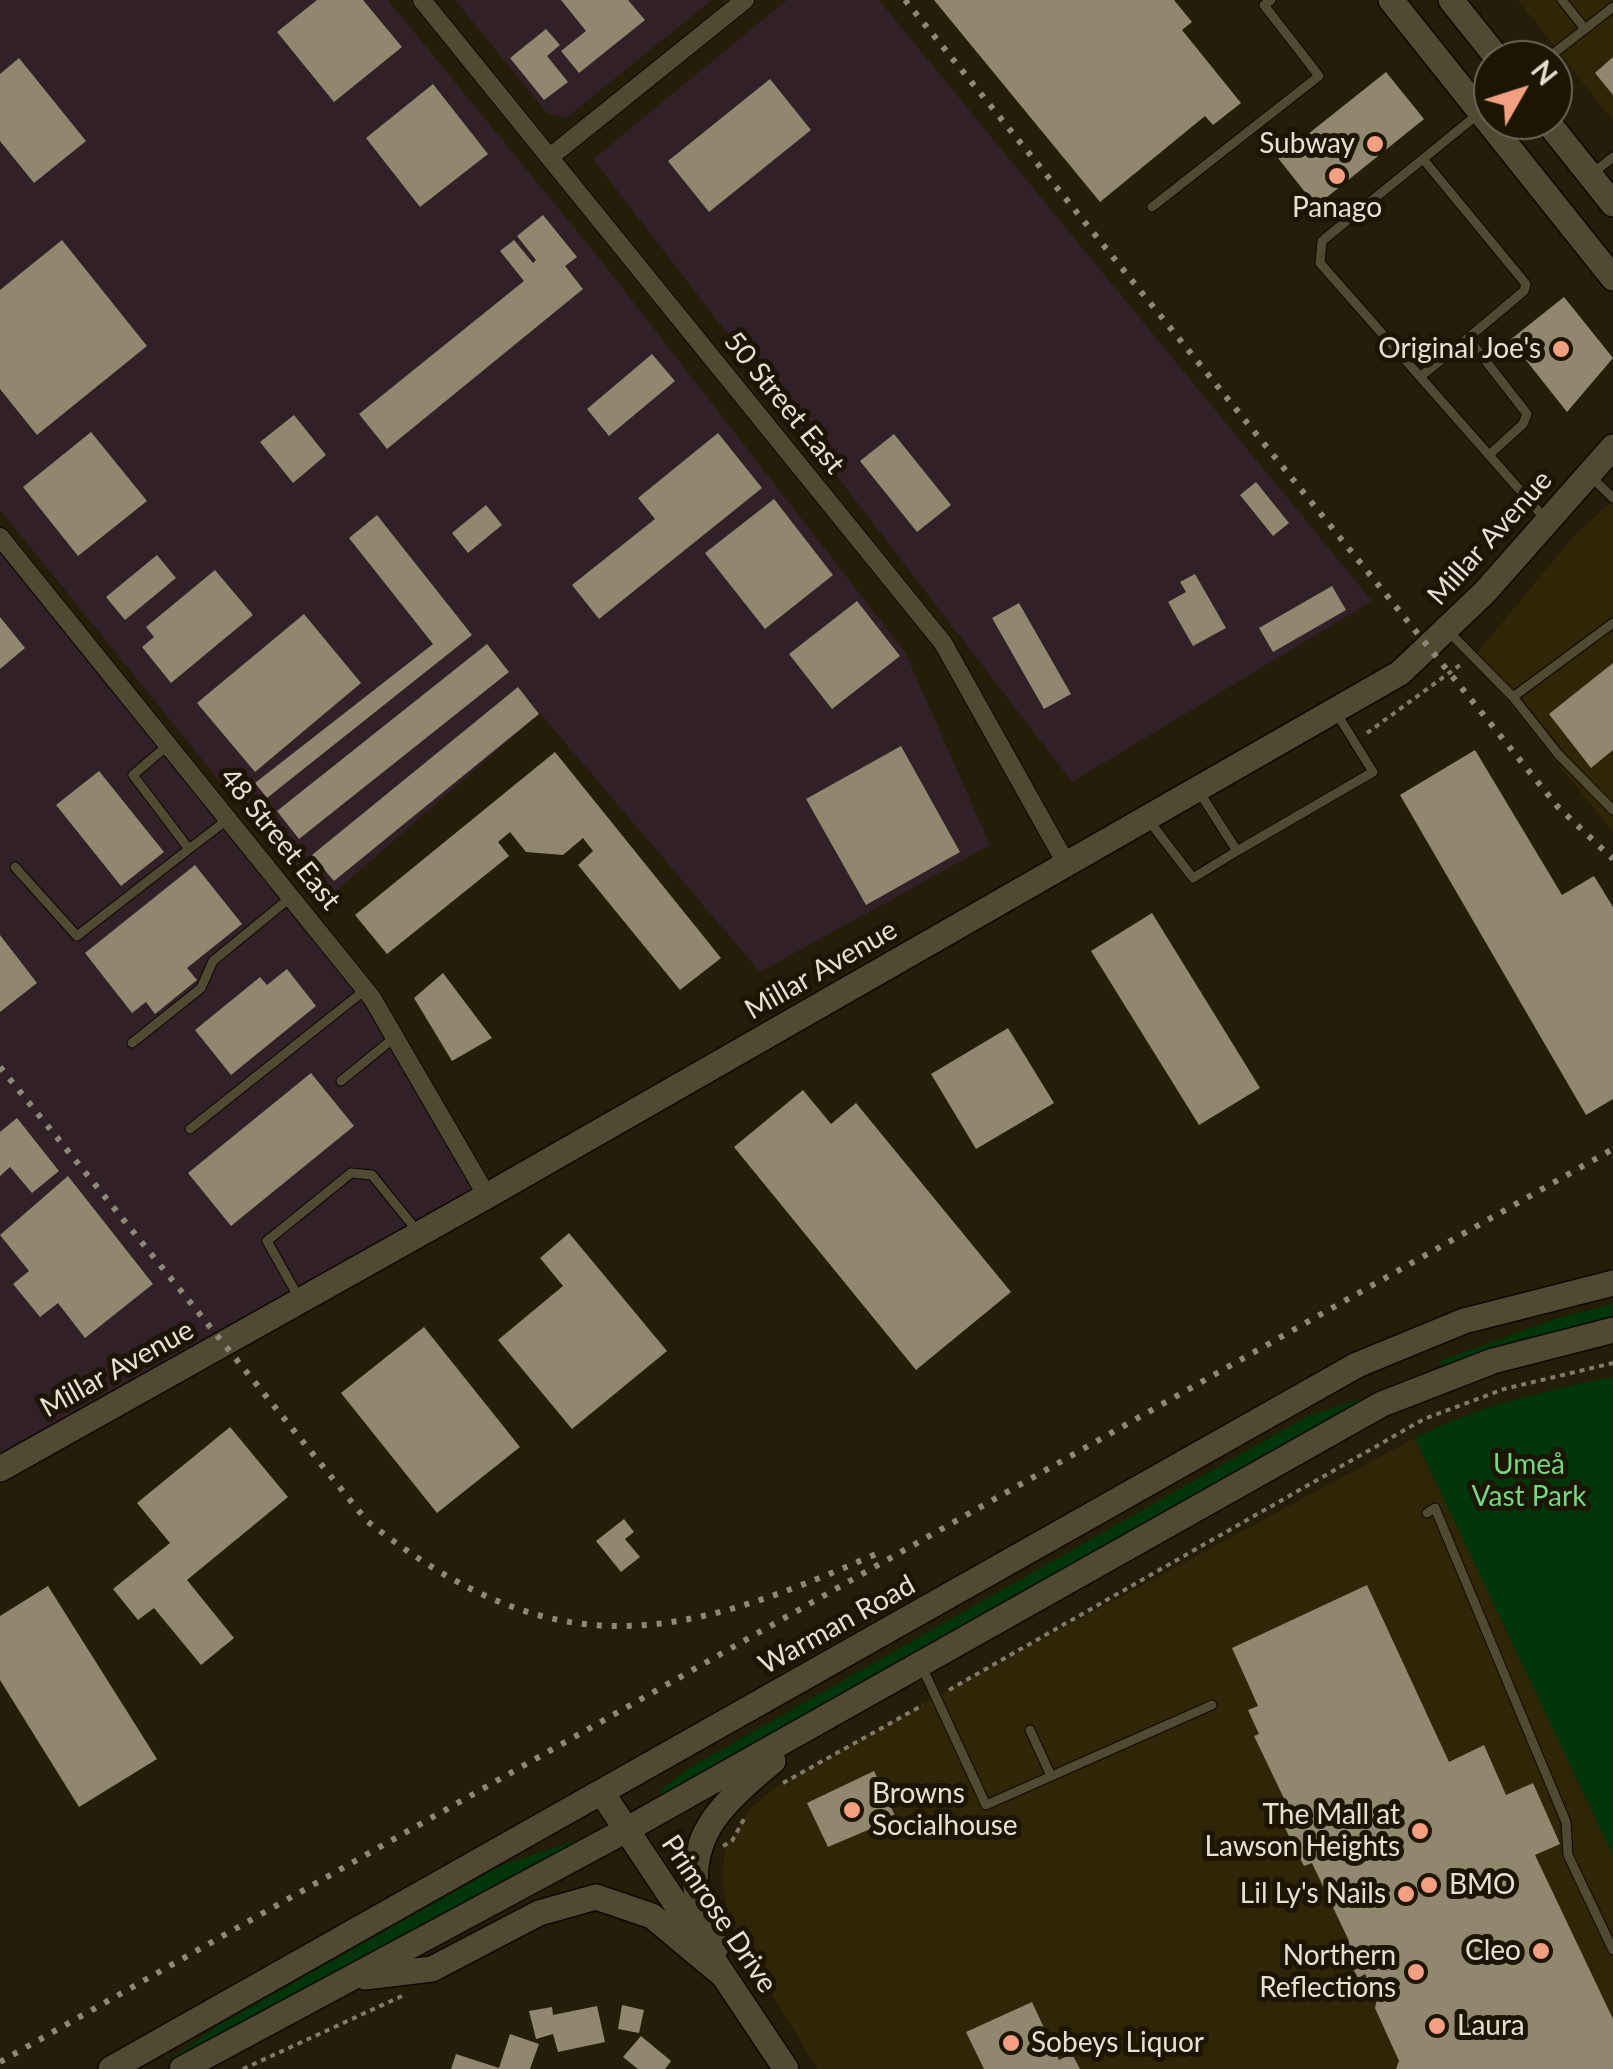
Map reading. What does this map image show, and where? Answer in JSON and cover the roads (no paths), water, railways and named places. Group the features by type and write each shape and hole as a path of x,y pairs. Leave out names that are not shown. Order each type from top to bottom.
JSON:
{"main road":[{"path":"1392,0 1473,91"},
{"path":"1451,0 1483,40"},
{"path":"1511,140 1612,277"},
{"path":"1563,140 1604,189"},
{"name":"Millar Avenue","path":"0,1469 488,1196 1400,673 1447,630 1606,455"},
{"name":"Warman Road","path":"110,2069 1356,1366 1480,1316 1613,1282"},
{"path":"182,2069 626,1830 1382,1404 1492,1360 1613,1330"},
{"path":"724,1976 696,1891 700,1844 729,1799 812,1726"},
{"name":"Primrose Drive","path":"602,1793 786,2069"},
{"path":"350,1979 432,1968 539,1913 596,1897 652,1916 724,1976"},
{"path":"136,2069 184,2028"}],"street":[{"name":"50 Street East","path":"422,0 943,643 1067,865"},
{"path":"550,157 745,0"},
{"name":"48 Street East","path":"0,537 366,990 488,1196"}],"lane":[{"path":"1562,0 1585,29"},
{"path":"1152,208 1318,76 1266,2"},
{"path":"1571,40 1613,7"},
{"path":"1473,118 1322,241 1318,254 1320,263 1547,522"},
{"path":"1604,189 1613,156"},
{"path":"1420,378 1524,290 1526,284 1423,159"},
{"path":"1468,338 1527,414 1524,424 1489,455"},
{"path":"1606,455 1613,498"},
{"path":"1513,698 1613,624"},
{"path":"1447,630 1613,810"},
{"path":"1148,819 1193,878 1373,772 1336,712"},
{"path":"168,745 133,776 190,850"},
{"path":"1199,790 1237,851"},
{"path":"15,868 77,936 228,819"},
{"path":"132,1043 202,988 212,961 291,898"},
{"path":"190,1130 366,990"},
{"path":"341,1081 395,1037"},
{"path":"301,1300 267,1241 351,1173 372,1176 420,1234"},
{"path":"1427,1513 1435,1508 1566,1822 1568,1855 1613,1950"},
{"path":"921,1665 986,1805 1212,1705"},
{"path":"1030,1730 1051,1776"}],"railway":[{"path":"905,0 1558,807 1613,859"},
{"path":"0,1067 367,1521 434,1568 496,1600 556,1619 614,1626 674,1622 736,1607 876,1554"},
{"path":"0,2062 1613,1149"}],"place":[{"name":"Subway","path":"1375,144"},
{"name":"Panago","path":"1337,176"},
{"name":"Original Joe's","path":"1561,349"},
{"name":"Browns Socialhouse","path":"852,1810"},
{"name":"The Mall at Lawson Heights","path":"1420,1831"},
{"name":"BMO","path":"1429,1885"},
{"name":"Lil Ly's Nails","path":"1406,1894"},
{"name":"Cleo","path":"1541,1951"},
{"name":"Northern Reflections","path":"1416,1972"},
{"name":"Laura","path":"1437,2026"},
{"name":"Sobeys Liquor","path":"1011,2043"}],"park label":[{"name":"Umeå Vast Park","path":"1529,1481"}]}
